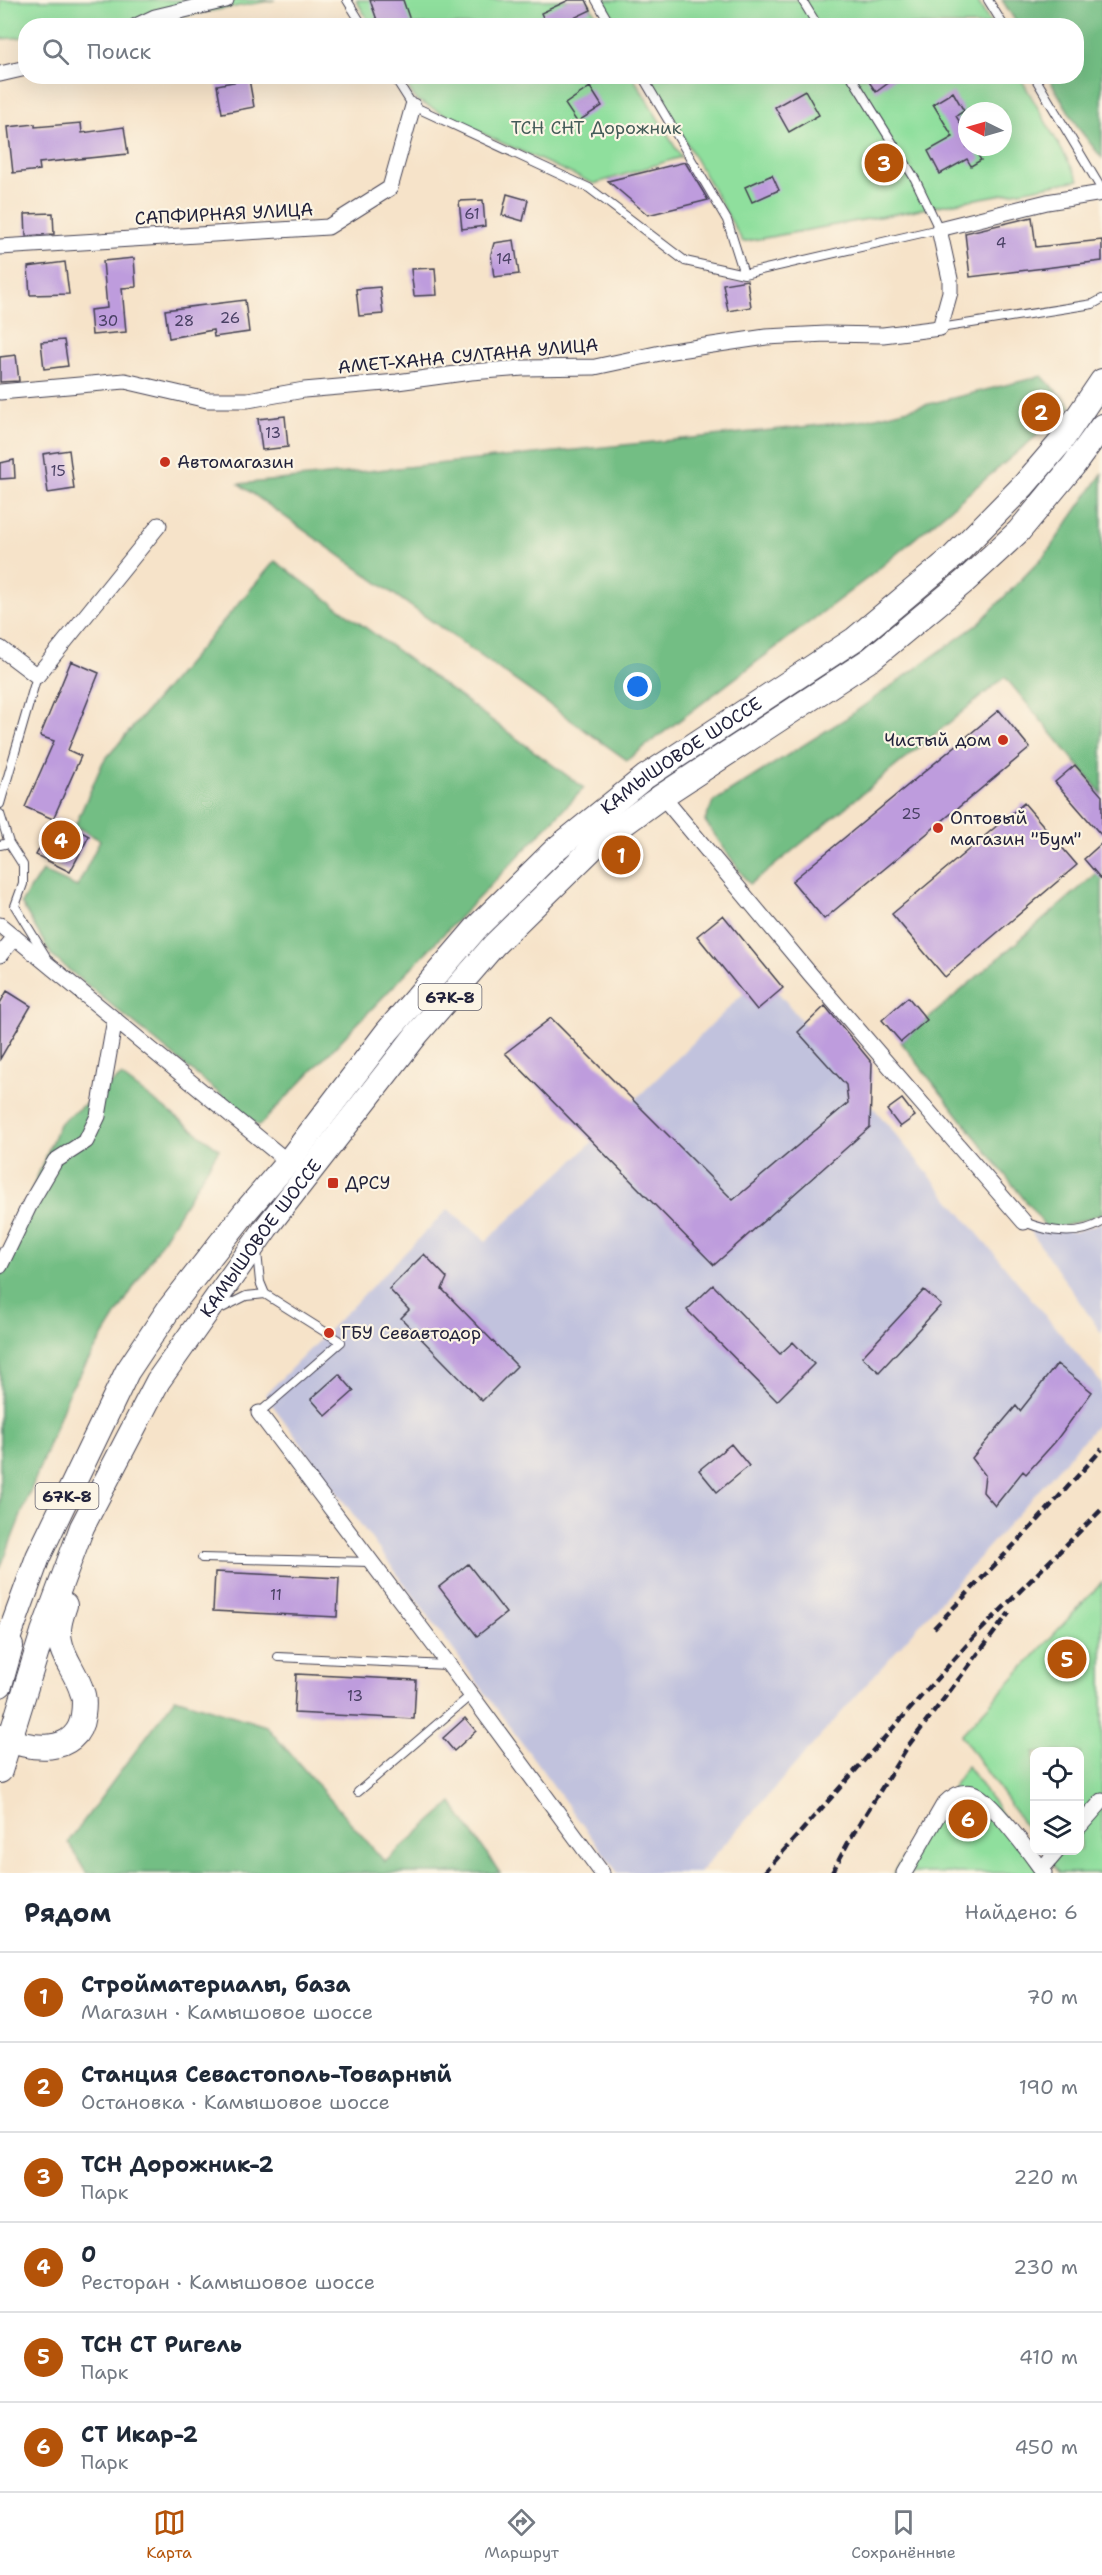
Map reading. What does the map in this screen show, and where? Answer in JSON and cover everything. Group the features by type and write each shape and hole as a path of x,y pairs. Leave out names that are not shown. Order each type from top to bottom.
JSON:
{"main road":[{"name":"КАМЫШОВОЕ ШОССЕ","path":"0,1661 38,1557 127,1372 169,1309 288,1162 394,1023 478,926 557,848 645,777 855,639 953,557 1053,452 1102,381"},
{"name":"КАМЫШОВОЕ ШОССЕ","path":"0,1771 4,1738 82,1527 158,1381 256,1242 417,1034 494,945 599,842 662,796 871,659 956,588 1019,531 1073,466 1102,426"},
{"path":"4,1738 50,1747 62,1745 72,1740 83,1719 83,1694 64,1655 59,1632 60,1622 79,1566 82,1527"},
{"path":"0,1685 10,1653 13,1623"}],"street":[{"path":"152,18 226,0"},
{"path":"0,74 18,70"},
{"name":"САПФИРНАЯ УЛИЦА","path":"0,247 328,227 390,188 413,106"},
{"path":"940,328 950,292 950,279 939,229 1102,191"},
{"name":"АМЕТ-ХАНА СУЛТАНА УЛИЦА","path":"0,392 125,381 207,400 248,400 304,390 397,382 471,372 595,367 665,352 766,337 826,334 883,335 940,328"},
{"path":"0,648 38,676 159,525"},
{"name":"КАМЫШОВОЕ ШОССЕ","path":"662,796 811,975 1024,1222"},
{"name":"КАМЫШОВОЕ ШОССЕ","path":"0,925 288,1162"},
{"path":"0,955 15,937"},
{"path":"0,1266 31,1202 55,1161 86,1141 98,1116 115,1019"},
{"path":"259,1413 450,1665 602,1873"},
{"path":"904,1873 944,1804 950,1798 965,1792 974,1793 988,1802 1042,1871 1055,1855"},
{"path":"1084,1821 1102,1801"}],"lane":[{"path":"347,0 358,18"},
{"path":"596,0 606,18"},
{"path":"802,0 813,18"},
{"path":"988,0 999,18"},
{"path":"399,84 413,106 589,189 685,261 744,274 939,229 915,178 856,84"},
{"path":"647,84 726,220 744,274"},
{"path":"1039,84 1102,191"},
{"path":"940,328 1093,304 1102,299"},
{"path":"0,804 38,676"},
{"path":"0,814 9,843 23,865 23,884 15,906 50,964"},
{"path":"0,845 9,843"},
{"path":"1024,1222 1048,1231 1075,1232 1102,1222"},
{"path":"256,1242 260,1282 265,1294 341,1342 259,1413"},
{"path":"202,1318 246,1296 265,1294"},
{"path":"202,1558 370,1562"},
{"path":"278,1657 450,1665"},
{"path":"358,1791 471,1695"}],"shaded area":[{"path":"763,974 1102,1384 1102,1419 699,1873 618,1873 265,1395 448,1209 486,1241 574,1160"},
{"path":"1024,1222 1074,1232 1102,1222 1102,1334"}],"green space":[{"path":"0,0 275,0 171,18 18,18 18,38 0,39"},
{"path":"356,0 587,0 598,18 367,18"},
{"path":"603,0 977,0 987,18 614,18"},
{"path":"1002,0 1102,0 1102,158 1079,129 1052,84 1084,84 1084,18 1014,18"},
{"name":"ТСН СНТ Дорожник","path":"406,84 637,84 681,157 594,184 498,141 416,100"},
{"path":"653,84 1024,84 1079,180 743,242"},
{"path":"1042,376 1071,407 869,577 627,760 239,484 860,421"},
{"path":"1102,474 1102,794 1005,677 749,884 705,821 713,802 845,719 978,624 1046,554"},
{"path":"275,561 584,788 259,1126 52,956 21,903 42,871 77,887 100,840 75,826 103,762"},
{"path":"1102,869 1102,1214 1049,1231 901,1042"},
{"path":"121,1076 219,1149 70,1390 0,1569 0,1267 59,1124"},
{"path":"1102,1582 1102,1873 1059,1873 1046,1855 1084,1855 1084,1747 1030,1747 1030,1833 961,1735"},
{"path":"175,1698 266,1726 385,1862 452,1803 500,1873 86,1873 68,1842"},
{"path":"967,1766 1045,1873 893,1873"}],"building":[{"path":"370,0 403,0 409,18 376,18"},
{"path":"569,0 586,0 591,10 574,18 543,18 541,13"},
{"path":"250,84 254,107 222,113 217,85"},
{"path":"870,84 887,84 876,92"},
{"path":"590,87 602,106 577,122 565,104"},
{"path":"805,90 819,115 789,132 775,107"},
{"path":"953,92 959,102 956,116 958,119 958,156 978,156 981,160 971,166 967,159 940,174 928,151 953,137 933,104"},
{"path":"81,123 82,133 124,127 128,154 39,163 40,170 13,173 8,127"},
{"path":"685,162 708,200 648,215 608,181"},
{"path":"772,175 779,190 752,202 745,187"},
{"path":"507,194 528,200 523,221 502,215"},
{"path":"483,200 485,226 462,229 459,201"},
{"path":"53,213 54,234 26,236 25,214"},
{"path":"1032,217 1036,247 1102,240 1102,261 970,277 965,233"},
{"path":"514,240 519,274 494,277 491,254 494,243"},
{"path":"134,258 136,287 122,288 126,332 92,335 90,310 107,308 103,261"},
{"path":"65,262 69,294 30,295 28,267"},
{"path":"435,268 437,295 414,296 411,269"},
{"path":"747,280 751,307 728,311 723,284"},
{"path":"380,287 383,314 359,316 356,289"},
{"path":"245,300 249,332 214,337 213,330 169,338 165,310"},
{"path":"64,340 68,366 44,369 41,342"},
{"path":"16,355 19,381 0,382 0,357"},
{"path":"285,416 288,447 262,450 258,419"},
{"path":"69,450 74,489 48,493 43,454"},
{"path":"14,460 15,478 0,479 0,463"},
{"path":"71,661 99,673 68,750 81,756 53,819 25,807 54,741 40,736"},
{"path":"999,710 1030,748 824,919 792,881"},
{"path":"1075,765 1102,796 1102,836 1055,782"},
{"path":"1024,803 1077,865 945,977 892,914"},
{"path":"56,818 89,836 70,872 36,855"},
{"path":"1102,843 1102,880 1084,859"},
{"path":"723,915 783,988 757,1010 697,936"},
{"path":"7,991 31,1006 0,1059 0,1003"},
{"path":"908,997 927,1020 901,1042 882,1020"},
{"path":"825,1006 872,1063 870,1127 714,1265 505,1053 551,1018 733,1200 848,1103 846,1085 798,1032"},
{"path":"902,1099 915,1116 900,1127 887,1110"},
{"path":"424,1254 447,1278 442,1289 517,1366 482,1401 401,1318 409,1310 389,1289"},
{"path":"713,1285 780,1354 793,1342 814,1364 777,1401 687,1310"},
{"path":"924,1290 941,1305 879,1372 862,1357"},
{"path":"1057,1364 1092,1392 1055,1442 1026,1474 1023,1471 995,1506 983,1492 985,1475 972,1458 1016,1406 1020,1411"},
{"path":"339,1374 354,1391 326,1416 311,1399"},
{"path":"731,1444 749,1466 717,1492 699,1470"},
{"path":"468,1564 506,1613 477,1636 439,1587"},
{"path":"215,1572 339,1578 337,1617 213,1611"},
{"path":"296,1674 416,1680 414,1719 294,1713"},
{"path":"465,1718 476,1731 454,1751 443,1738"}],"railway":[{"path":"934,1628 1038,1520 1102,1449"},
{"path":"764,1873 974,1637 1102,1509"},
{"path":"832,1873 850,1839 908,1746 1009,1613"}],"place":[{"name":"ТСН Дорожник-2","path":"884,163"},
{"name":"Станция Севастополь-Товарный","path":"1041,412"},
{"name":"Автомагазин","path":"165,462"},
{"name":"Чистый дом","path":"1003,740"},
{"name":"Оптовый магазин \"Бум\"","path":"938,828"},
{"name":"0","path":"61,840"},
{"name":"Стройматериалы, база","path":"621,855"},
{"name":"ДРСУ","path":"333,1183"},
{"name":"ГБУ Севавтодор","path":"329,1333"},
{"name":"ТСН СТ Ригель","path":"1067,1659"},
{"name":"СТ Икар-2","path":"968,1819"}]}
